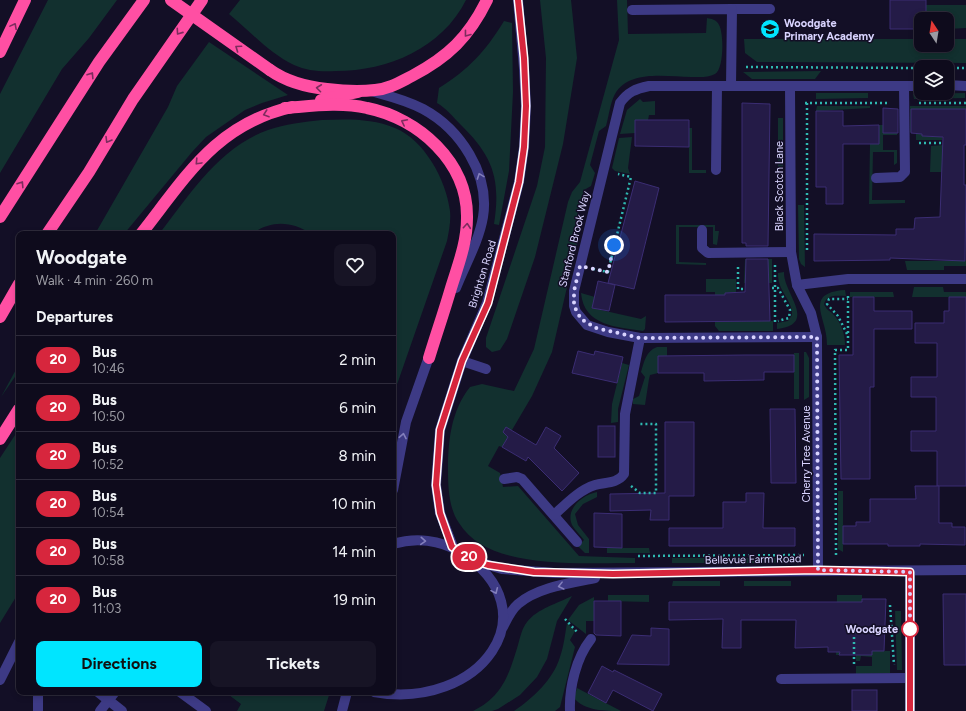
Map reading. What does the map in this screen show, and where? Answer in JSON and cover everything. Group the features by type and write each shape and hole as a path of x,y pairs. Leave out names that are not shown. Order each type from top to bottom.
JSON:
{"highway":[{"path":"0,52 25,0"},
{"path":"0,217 98,62 144,0"},
{"path":"171,0 270,70 304,85 358,92"},
{"path":"49,231 89,172 133,99 202,0"},
{"path":"143,231 192,169 212,148 245,123 261,115 285,108 395,85 427,68 446,54 469,32 487,0"},
{"path":"285,108 345,105 366,108 384,113 403,121 426,135 440,149 453,168 465,195 467,217 466,234 460,259 429,358"},
{"path":"0,318 16,289"},
{"path":"0,439 16,415"}],"street":[{"name":"Brighton Road","path":"452,547 440,513 436,485 440,430 462,361 488,303 511,220 523,162 525,94 518,0"},
{"path":"731,86 732,9"},
{"path":"632,10 770,9"},
{"name":"Stanford Brook Way","path":"817,337 640,338 596,328 581,319 576,312 573,299 620,104 626,95 635,89 649,86 914,86"},
{"path":"716,170 717,86"},
{"name":"Black Scotch Lane","path":"790,86 791,252 794,278 797,285"},
{"path":"876,178 896,178 903,175 905,168 904,86"},
{"path":"954,86 966,86"},
{"name":"Brighton Road","path":"371,91 405,101 423,109 438,119 465,148 478,170 482,182 484,202 480,228 429,358 406,422 396,474"},
{"path":"702,230 702,244 704,251 712,253 791,252"},
{"path":"817,337 811,314 797,285 848,279 966,279"},
{"name":"Cherry Tree Avenue","path":"817,337 818,570"},
{"path":"554,515 584,490 595,485 621,479 624,474 626,404 640,338"},
{"path":"462,361 486,369"},
{"path":"504,479 517,477 522,479 577,542"},
{"path":"396,543 425,540 452,547 472,560 485,572 496,591 502,612 502,628 495,664"},
{"name":"Bellevue Farm Road","path":"472,560 518,571 613,574 818,570 910,572 966,570"},
{"path":"910,572 910,711"},
{"name":"Bellevue Farm Road","path":"502,628 514,609 524,600 532,596 555,587 613,574"},
{"path":"570,711 571,688 582,654 589,641"},
{"path":"0,680 16,648"},
{"path":"781,679 910,678"},
{"path":"38,695 38,711"},
{"path":"101,695 122,711"},
{"path":"100,711 113,695"},
{"path":"184,695 206,711"},
{"path":"342,711 346,695"},
{"path":"380,695 404,704"}],"path":[{"path":"731,67 914,68"},
{"path":"954,68 966,68"},
{"path":"790,102 966,103"},
{"path":"905,143 942,143"},
{"path":"580,266 608,272 624,207 631,177 603,170"},
{"path":"738,252 738,289 744,289"},
{"path":"775,252 775,338"},
{"path":"774,288 778,288 790,310 788,318 775,321"},
{"path":"848,298 829,299 827,304 842,322 848,336"},
{"path":"621,479 640,493 656,493 656,424 625,423"},
{"path":"802,547 802,555"},
{"path":"890,605 894,678"},
{"path":"565,619 589,641"},
{"path":"854,678 854,630 861,630"}],"green space":[{"path":"48,0 117,0 89,38 62,69 0,173 0,94"},
{"path":"240,0 466,0 456,17 443,31 428,44 412,54 375,67 356,70 315,71 294,65 277,55 268,49 229,14"},
{"path":"540,0 571,0 577,58 563,144 535,257 507,339 500,350 492,352 486,347 486,338 537,186 545,147 546,58"},
{"path":"617,0 627,0 628,34 706,33 707,18 714,20 718,23 721,29 722,58 718,71 715,74 700,77 650,76 639,78 621,86 615,94 606,126 599,131 590,165 595,173 591,186 584,190 575,224 580,231 552,352 532,396 502,447 499,446 488,466 500,473 503,487 518,486 579,556 635,558 635,563 565,563 515,557 492,550 473,539 459,523 451,505 449,491 448,459 450,437 459,406 470,387 482,384 514,391 534,349 568,202 572,192 580,182 619,40"},
{"path":"926,5 966,5 966,28 954,29 954,12 926,12"},
{"path":"504,21 512,23 513,92 509,171 499,225 494,224 496,208 495,181 487,158 471,136 446,110 437,103 439,88 468,67 476,59"},
{"path":"744,39 914,39 914,52 954,52 954,39 966,39 966,63 954,63 954,60 914,60 914,63 757,62 745,53"},
{"path":"209,42 288,95 245,110 206,137 126,231 97,231 168,107 177,86"},
{"path":"821,71 815,79 752,79 743,72"},
{"path":"816,93 868,93 868,98 816,99"},
{"path":"954,93 965,93 965,98 954,98"},
{"path":"640,99 643,102 655,101 655,115 649,115 648,120 635,120 635,133 620,134 627,110"},
{"path":"817,106 870,106 870,108 816,111"},
{"path":"910,106 966,106 966,109 922,109 922,136 942,137 942,140 916,140 916,132 910,132"},
{"path":"778,118 783,118 783,174 778,175"},
{"path":"350,119 377,122 395,128 406,134 424,151 432,162 444,186 450,211 447,241 396,387 396,231 306,231 289,225 274,224 256,231 161,231 206,174 234,148 250,138 268,130 301,122"},
{"path":"879,125 883,125 883,133 897,128 897,135 883,135 883,150 897,150 897,163 894,165 894,152 873,152 872,200 905,200 905,203 869,204 870,144 879,144"},
{"path":"689,128 692,128 692,170 706,170 706,173 689,173"},
{"path":"632,137 628,168 630,174 615,171 612,168 619,138"},
{"path":"944,145 943,167 964,167 964,172 930,172 931,146"},
{"path":"798,205 804,205 805,267 801,264 799,259"},
{"path":"676,225 715,225 715,231 719,231 717,245 713,244 713,227 679,227 679,262 706,263 706,265 676,264"},
{"path":"745,259 772,259 772,283 768,283 768,261 746,261 746,283 744,283"},
{"path":"905,261 966,261 966,266 944,266 944,270 907,270"},
{"path":"784,272 788,289 796,306 797,314 796,321 789,326 777,329 777,323 788,321 792,315 792,310 778,279 778,273"},
{"path":"706,279 736,279 736,292 726,293 726,321 773,321 773,331 719,331 715,326 715,292 706,292"},
{"path":"914,287 943,287 944,292 966,292 966,297 912,297"},
{"path":"845,290 846,296 830,297 824,304 840,324 845,345 827,345 820,308 821,302 824,296 832,292"},
{"path":"850,292 893,292 894,297 850,297"},
{"path":"581,293 595,297 592,308 641,319 646,316 645,329 643,331 603,323 588,312 583,304"},
{"path":"657,347 667,347 667,356 658,357 658,373 650,375 645,405 633,404 633,399 639,396 645,377 641,372 644,361 650,351"},
{"path":"804,352 806,352 809,358 809,397 804,400"},
{"path":"794,353 799,353 799,399 794,399"},
{"path":"622,363 629,365 618,409 618,422 611,423 612,404"},
{"path":"16,370 16,375 1,397"},
{"path":"16,434 16,597 0,623 0,458"},
{"path":"838,491 843,491 843,552 838,549"},
{"path":"597,492 597,497 583,504 575,514 578,525 589,539 589,553 585,553 578,546 584,540 572,525 570,519 571,513 573,508 581,499"},
{"path":"607,548 649,548 650,553 607,553"},
{"path":"672,558 719,558 719,563 672,563"},
{"path":"745,558 792,558 792,563 745,563"},
{"path":"673,581 720,581 720,586 672,586"},
{"path":"744,581 791,581 791,586 744,586"},
{"path":"608,595 649,595 649,602 608,601"},
{"path":"837,595 862,595 862,602 840,639 839,655 836,655"},
{"path":"572,596 557,621 547,659 537,677 520,695 498,709 492,711 473,711 491,699 503,684 511,666 522,630 531,617 536,613"},
{"path":"594,597 594,621 586,621 586,634 568,620 579,605"},
{"path":"895,611 901,611 902,670 897,670"},
{"path":"567,623 575,631 570,640 575,647 560,707 555,711 514,711 542,688 553,673 561,653"},
{"path":"856,634 863,651 890,651 890,673 856,674 856,666 872,666 872,657 861,656 860,661 856,661"},
{"path":"577,688 621,711 609,711 583,706 574,698"},
{"path":"229,695 329,695 324,711 237,711 241,704"}],"building":[{"path":"890,0 926,0 926,12 914,12 914,29 890,29"},
{"path":"742,103 770,104 768,246 746,246 746,243 742,243"},
{"path":"883,108 898,109 898,133 883,133"},
{"path":"911,109 966,109 966,145 964,145 964,185 966,185 965,261 890,258 890,260 814,261 814,234 896,235 896,229 914,229 915,218 940,217 943,137 922,136 922,134 911,133"},
{"path":"816,111 843,111 843,126 879,125 879,144 843,144 843,204 826,204 826,187 816,187"},
{"path":"635,120 689,120 689,147 635,146"},
{"path":"635,181 659,188 634,289 608,283"},
{"path":"746,259 768,259 770,321 665,322 665,295 725,295 725,293 745,292"},
{"path":"598,281 615,285 609,311 592,308"},
{"path":"853,297 874,297 874,311 912,311 912,329 874,329 874,387 870,387 870,479 841,479 839,355 853,355"},
{"path":"949,297 966,297 966,486 937,486 937,451 911,451 911,431 936,431 936,397 911,397 911,377 937,377 937,343 915,343 915,323 944,323 944,311 949,311"},
{"path":"578,351 594,355 595,351 623,357 617,383 572,373"},
{"path":"794,355 794,372 764,372 764,380 704,381 704,373 658,373 658,356"},
{"path":"770,409 795,409 796,483 771,483"},
{"path":"665,422 694,422 694,496 669,496 669,520 650,520 651,510 610,511 610,494 665,493"},
{"path":"598,426 615,426 615,457 598,457"},
{"path":"506,427 536,445 546,427 561,436 554,448 579,473 562,491 528,457 526,461 502,447 508,437 503,432"},
{"path":"915,486 939,486 939,523 952,523 952,527 965,527 965,545 920,544 920,546 888,546 888,544 843,544 843,526 856,526 856,522 870,522 870,499 916,499"},
{"path":"746,493 764,493 763,528 795,528 795,546 669,546 669,528 723,528 723,502 746,502"},
{"path":"594,513 622,514 622,548 594,547"},
{"path":"943,594 966,594 966,665 944,665"},
{"path":"862,599 886,599 884,651 872,651 872,655 839,655 840,652 828,652 828,647 795,648 796,620 741,620 741,648 722,648 723,619 669,620 669,602 862,602"},
{"path":"594,601 621,601 621,636 596,635 594,633"},
{"path":"651,628 669,629 669,665 617,664 632,635 651,636"},
{"path":"602,666 613,672 614,670 662,694 653,711 613,690 606,703 588,693"},
{"path":"852,690 877,690 877,711 852,711"}],"bus line":[{"name":"20","path":"518,0 524,58 526,106 523,162 516,200 488,303 462,361 440,430 436,485 440,513 452,547 472,560 488,565 518,571 534,572 613,574 818,570 910,572 910,711"}],"place":[{"name":"Woodgate Primary Academy","path":"770,29"},
{"name":"Woodgate","path":"910,629"}],"route":[{"path":"614,245 608,272 580,266 573,299 576,312 587,325 608,332 640,338 817,337 818,570 910,572 910,634 910,629"}]}
